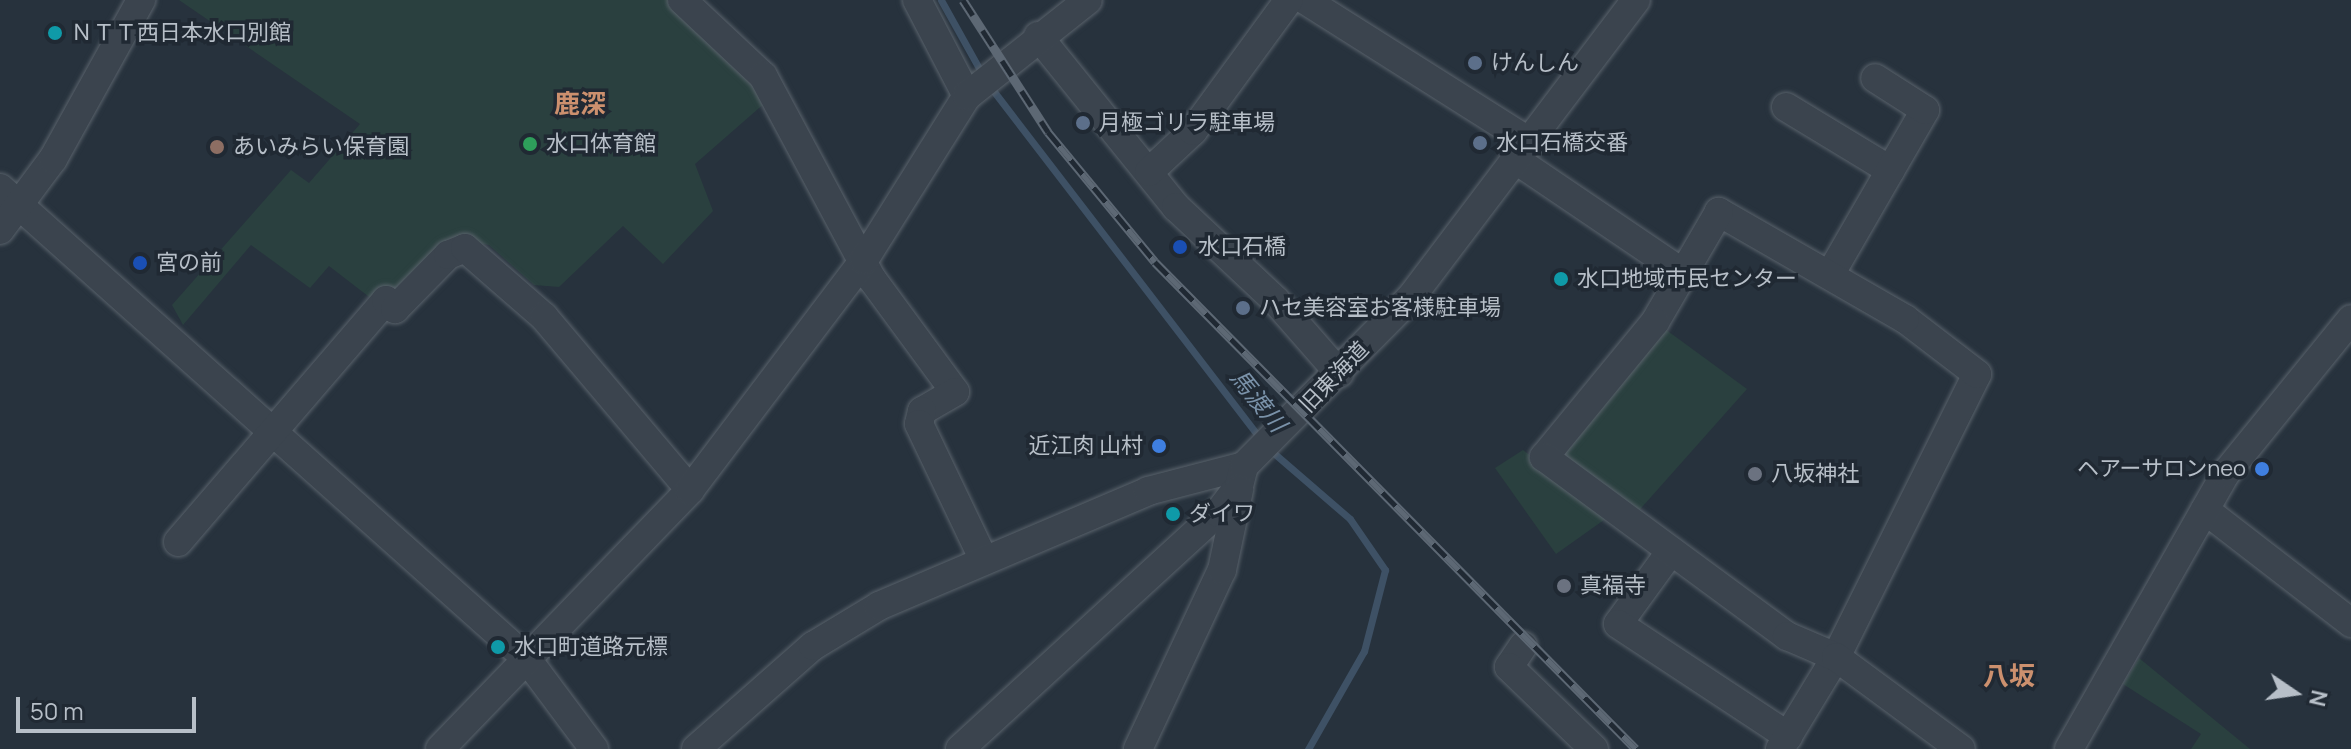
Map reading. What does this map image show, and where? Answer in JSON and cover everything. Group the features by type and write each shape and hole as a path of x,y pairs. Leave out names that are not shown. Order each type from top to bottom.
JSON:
{"street":[{"path":"0,230 10,196 53,159 141,0"},
{"path":"682,0 763,76 864,260 955,392 922,411 919,424 982,556"},
{"path":"917,0 967,96"},
{"path":"440,749 690,490 864,260 967,96 1038,36 1088,0"},
{"path":"1149,172 1193,131 1289,0"},
{"path":"1305,0 1524,152 1683,273"},
{"name":"旧東海道","path":"960,749 1253,461 1412,296 1524,152 1636,0"},
{"path":"1038,36 1149,172 1339,373"},
{"path":"1831,273 1925,110 1875,78"},
{"path":"1786,107 1890,170"},
{"path":"10,196 527,659 594,749"},
{"path":"1671,551 1618,624 1784,742 1836,657 1977,374 1831,273 1719,212 1655,322 1544,457 1787,636 1836,657 1961,749"},
{"path":"178,542 386,300 395,309 448,255 465,248 544,317 690,490"},
{"path":"2069,749 2205,510 2283,395 2351,319"},
{"path":"696,749 813,646 982,556 1148,491 1253,461"},
{"path":"1138,749 1222,570 1253,461"},
{"path":"2205,510 2351,623"},
{"path":"1523,646 1509,667 1594,749"}],"green space":[{"name":"水口体育館","path":"179,0 670,0 698,19 766,102 695,164 713,211 663,264 623,226 559,287 534,285 489,245 452,238 403,293 386,286 377,303 329,266 310,288 251,245 183,325 172,305 291,170 309,183 360,124"},
{"path":"1665,329 1747,389 1635,515 1560,459 1558,448"},
{"path":"1523,450 1611,515 1556,554 1495,468"},
{"path":"2139,658 2250,749 2191,749 2201,734 2123,684"}],"waterway":[{"name":"馬渡川","path":"941,0 980,70"},
{"name":"馬渡川","path":"992,89 1261,439"},
{"name":"馬渡川","path":"1269,449 1350,519 1385,570 1364,651 1308,749"}],"railway":[{"path":"963,0 1048,132 1155,262 1636,749"}],"place":[{"name":"ＮＴＴ西日本水口別館","path":"55,33"},
{"name":"けんしん","path":"1475,63"},
{"name":"月極ゴリラ駐車場","path":"1083,123"},
{"name":"水口石橋交番","path":"1480,143"},
{"name":"水口体育館","path":"530,144"},
{"name":"あいみらい保育園","path":"217,147"},
{"name":"水口石橋","path":"1180,247"},
{"name":"宮の前","path":"140,263"},
{"name":"水口地域市民センター","path":"1561,279"},
{"name":"ハセ美容室お客様駐車場","path":"1243,308"},
{"name":"近江肉 山村","path":"1159,446"},
{"name":"ヘアーサロンneo","path":"2262,469"},
{"name":"八坂神社","path":"1755,474"},
{"name":"ダイワ","path":"1173,514"},
{"name":"真福寺","path":"1564,586"},
{"name":"水口町道路元標","path":"498,647"}],"district":[{"name":"鹿深","path":"580,104"},
{"name":"八坂","path":"2009,676"}]}
